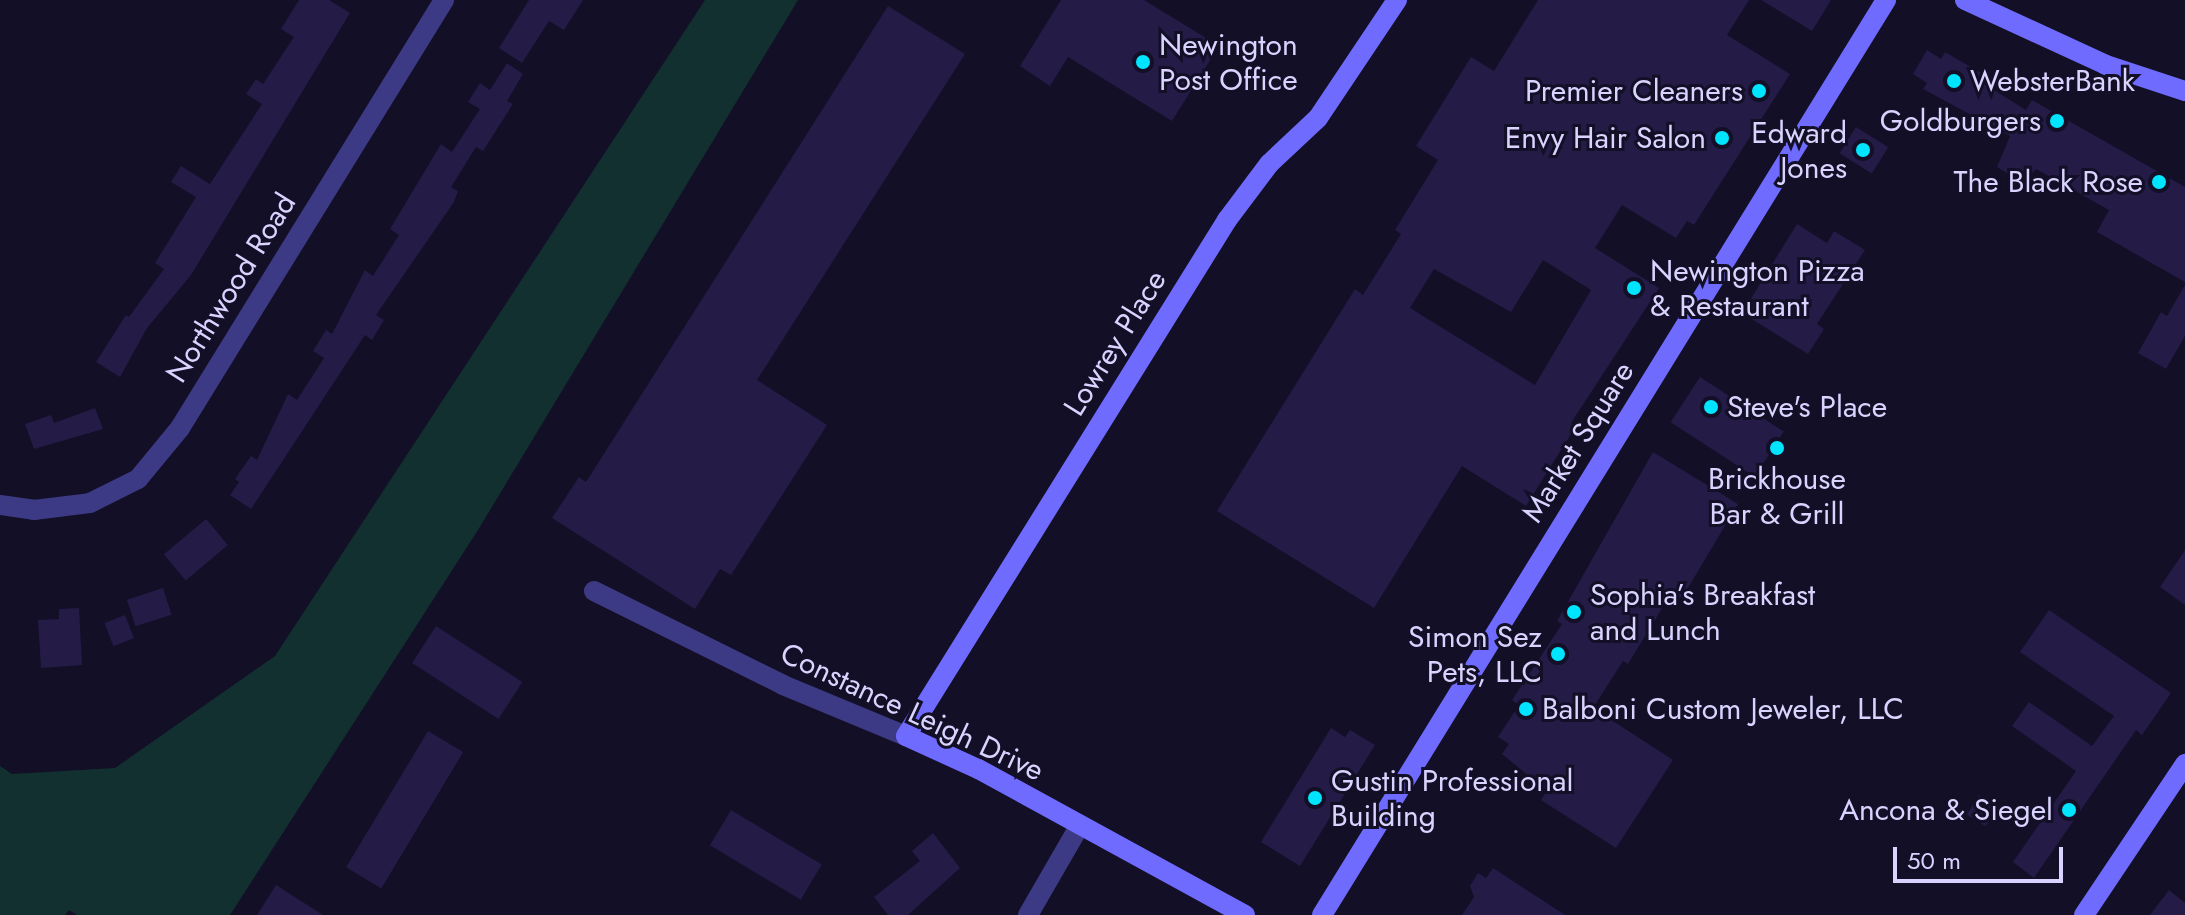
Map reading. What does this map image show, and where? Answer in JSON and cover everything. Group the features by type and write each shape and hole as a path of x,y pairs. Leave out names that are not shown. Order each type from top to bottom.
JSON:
{"street":[{"name":"Northwood Road","path":"0,505 34,510 90,503 138,479 180,428 444,0"},
{"name":"Lowrey Place","path":"906,736 1227,220 1269,164 1318,118 1397,0"},
{"name":"Market Square","path":"1322,915 1886,0"},
{"path":"1965,0 2106,65 2185,91"},
{"name":"Constance Leigh Drive","path":"594,591 783,685 906,736 1080,825 1245,915"},
{"path":"2084,915 2185,764"},
{"path":"1028,915 1080,825"}],"green space":[{"path":"705,0 798,0 478,530 230,915 77,915 69,910 65,915 0,915 0,766 12,774 115,768 275,656"}],"building":[{"path":"299,0 329,0 350,13 191,275 147,328 120,377 96,362 126,315 129,317 164,269 155,263 196,197 171,182 181,166 210,184 262,104 246,94 256,79 263,84 294,37 281,29"},
{"path":"529,0 583,0 564,30 549,21 522,63 499,48"},
{"name":"Newington Post Office","path":"1061,0 1144,0 1219,46 1172,121 1068,57 1050,86 1020,66"},
{"path":"1538,0 1749,0 1727,35 1790,74 1694,225 1687,221 1676,238 1622,205 1595,248 1659,288 1571,423 1576,426 1526,506 1462,466 1374,608 1217,511 1355,289 1363,295 1401,234 1395,230 1438,160 1416,146 1471,57 1494,71","holes":["1543,260 1591,290 1535,385 1410,308 1434,269 1511,312"]},
{"path":"1761,0 1831,0 1812,31"},
{"path":"888,6 965,54 757,380 827,425 731,575 720,569 695,609 552,518 579,477 586,482"},
{"path":"1927,50 1941,59 1945,52 1993,80 1989,87 2026,110 2032,100 2185,187 2185,282 2097,232 2109,210 2036,169 2023,183 1997,167 2010,136 1923,89 1927,83 1913,74"},
{"path":"507,63 523,74 507,101 513,104 483,151 476,147 451,187 458,191 454,202 376,315 384,320 372,340 365,335 251,509 230,495 239,482 235,479 251,456 257,460 288,394 297,400 324,358 313,351 326,330 332,334 365,270 373,276 399,235 390,229 441,144 452,152 480,109 468,102 480,83 490,90"},
{"path":"1856,127 1888,147 1872,173 1840,153"},
{"path":"1797,224 1827,243 1834,231 1865,250 1817,324 1824,329 1808,354 1742,313"},
{"path":"2185,285 2185,336 2166,369 2138,353 2161,312 2167,316"},
{"path":"1700,377 1784,431 1754,477 1671,422"},
{"path":"95,408 103,429 34,449 25,424 51,415 54,423"},
{"path":"1653,452 1738,504 1682,598 1672,592 1628,664 1623,661 1593,708 1673,760 1616,848 1541,800 1547,791 1502,754 1509,744 1498,737 1519,705 1512,700 1562,624 1557,621"},
{"path":"206,519 228,545 186,580 164,554"},
{"path":"2185,550 2185,605 2160,587"},
{"path":"163,588 172,615 136,626 127,600"},
{"path":"79,608 82,665 41,668 38,620 59,619 59,609"},
{"path":"2049,610 2171,693 2142,735 2136,730 2034,878 2013,862 2076,771 2012,726 2029,702 2092,746 2114,716 2020,652"},
{"path":"125,615 134,638 113,646 104,623"},
{"path":"436,626 522,682 498,719 412,663"},
{"name":"Gustin Professional Building","path":"1331,728 1345,737 1350,730 1375,745 1300,866 1261,842"},
{"path":"428,731 463,752 381,888 346,867"},
{"path":"1979,795 1998,807 1985,826 1967,815"},
{"path":"731,810 822,865 801,900 710,845"},
{"path":"933,833 960,868 908,915 888,915 874,897 920,861 912,851"},
{"path":"1493,868 1565,915 1462,915 1474,897 1470,886 1478,873 1486,878"},
{"path":"276,885 323,915 257,915"},
{"path":"2169,890 2185,903 2185,915 2150,915"}],"place":[{"name":"Newington Post Office","path":"1143,62"},
{"name":"WebsterBank","path":"1954,81"},
{"name":"Premier Cleaners","path":"1759,91"},
{"name":"Goldburgers","path":"2057,121"},
{"name":"Envy Hair Salon","path":"1722,138"},
{"name":"Edward Jones","path":"1863,150"},
{"name":"The Black Rose","path":"2159,182"},
{"name":"Newington Pizza & Restaurant","path":"1634,288"},
{"name":"Steve's Place","path":"1711,407"},
{"name":"Brickhouse Bar & Grill","path":"1777,448"},
{"name":"Sophia’s Breakfast and Lunch","path":"1574,612"},
{"name":"Simon Sez Pets, LLC","path":"1558,654"},
{"name":"Balboni Custom Jeweler, LLC","path":"1526,709"},
{"name":"Gustin Professional Building","path":"1315,798"},
{"name":"Ancona & Siegel","path":"2069,810"}]}
